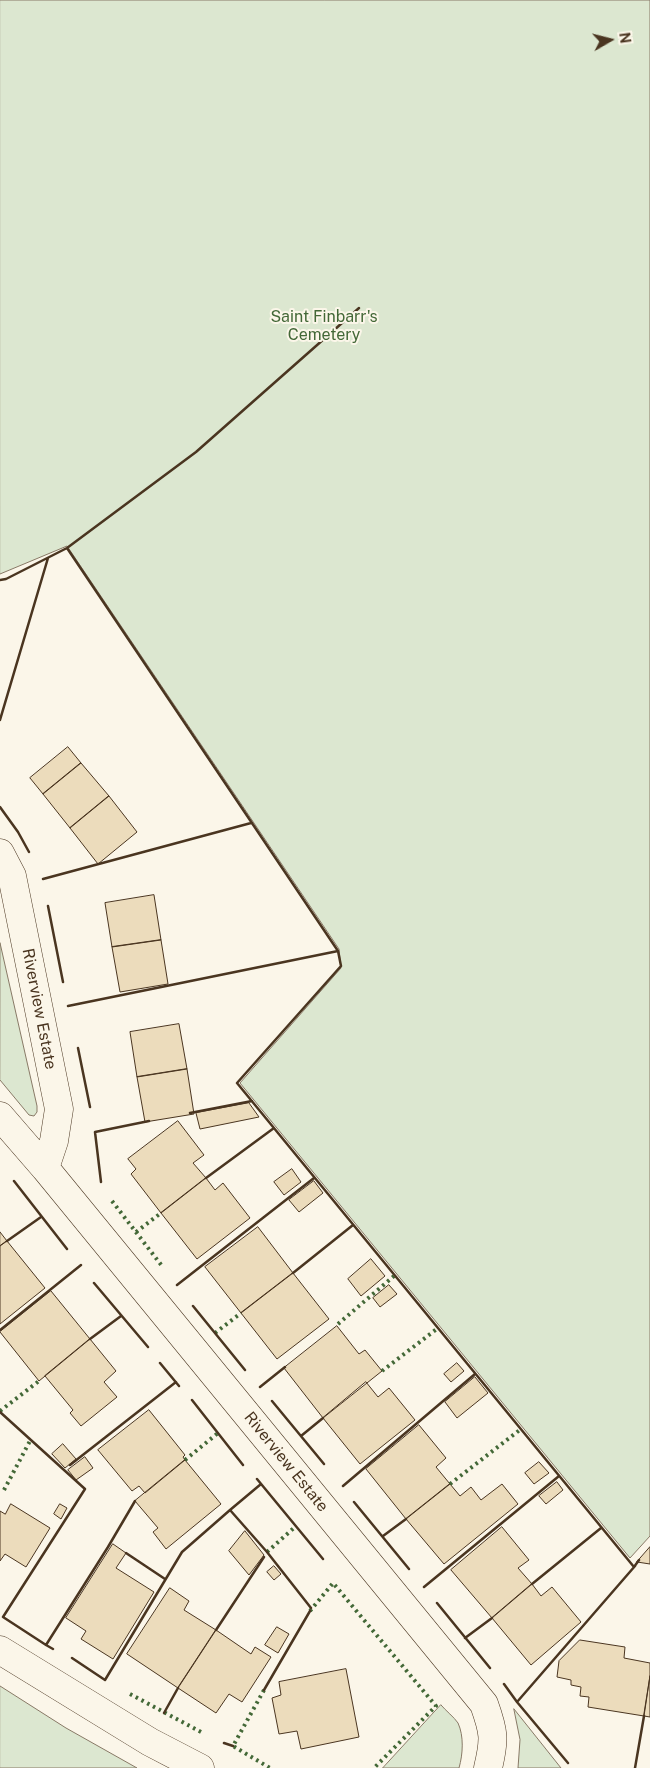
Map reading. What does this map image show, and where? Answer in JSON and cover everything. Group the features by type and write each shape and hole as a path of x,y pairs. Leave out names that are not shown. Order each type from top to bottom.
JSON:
{"street":[{"name":"Riverview Estate","path":"0,853 12,876 59,1109 54,1141 45,1168"},
{"name":"Riverview Estate","path":"0,1116 45,1168 484,1704 494,1730 492,1753 488,1768"},
{"path":"0,1650 150,1742 200,1768"}],"green space":[{"name":"Saint Finbarr's Cemetery","path":"0,0 650,0 650,1536 630,1558 240,1083 341,968 339,949 67,546 0,574"},
{"path":"0,943 37,1106 37,1112 34,1116 29,1115 0,1080"},
{"path":"0,1686 66,1728 137,1768 0,1768"},
{"path":"441,1705 458,1723 460,1728 462,1745 459,1768 383,1768"},
{"path":"514,1709 561,1768 518,1768 520,1740"}],"building":[{"path":"68,747 81,763 43,794 30,778"},
{"path":"81,763 109,796 70,828 43,794"},
{"path":"109,796 137,832 98,864 70,828"},
{"path":"154,895 161,940 112,947 105,903"},
{"path":"161,940 168,984 120,992 112,947"},
{"path":"179,1024 187,1069 137,1077 130,1032"},
{"path":"187,1069 194,1114 145,1122 137,1077"},
{"path":"249,1103 259,1117 200,1129 196,1113"},
{"path":"178,1121 204,1155 193,1163 206,1178 161,1213 131,1174 136,1169 128,1159"},
{"path":"292,1169 301,1182 284,1195 274,1182"},
{"path":"206,1178 215,1190 223,1183 250,1218 197,1259 161,1213"},
{"path":"314,1181 323,1193 299,1212 289,1200"},
{"path":"258,1227 293,1273 241,1313 205,1267"},
{"path":"0,1232 7,1241 0,1246"},
{"path":"7,1241 45,1288 0,1324 0,1246"},
{"path":"371,1259 385,1276 361,1296 348,1279"},
{"path":"293,1273 329,1319 277,1359 241,1313"},
{"path":"389,1285 397,1294 380,1307 373,1298"},
{"path":"51,1291 90,1339 39,1381 0,1332"},
{"path":"337,1326 359,1354 365,1350 382,1371 323,1418 284,1368"},
{"path":"90,1339 116,1371 104,1382 117,1397 81,1426 70,1413 73,1410 45,1376"},
{"path":"457,1363 464,1371 451,1382 444,1374"},
{"path":"475,1377 488,1393 457,1418 445,1402"},
{"path":"366,1382 378,1397 389,1388 415,1420 360,1464 323,1418"},
{"path":"149,1410 185,1455 183,1457 185,1460 145,1493 139,1486 132,1491 98,1450"},
{"path":"419,1425 446,1458 436,1467 450,1484 406,1519 366,1469"},
{"path":"63,1444 76,1459 65,1468 52,1454"},
{"path":"85,1457 93,1468 76,1480 68,1470"},
{"path":"185,1460 221,1504 166,1549 153,1532 158,1528 135,1501"},
{"path":"539,1462 549,1473 534,1484 525,1473"},
{"path":"557,1482 563,1490 546,1504 539,1496"},
{"path":"450,1484 460,1496 471,1487 481,1500 502,1484 518,1504 444,1564 406,1519"},
{"path":"11,1504 50,1528 26,1567 5,1554 0,1561 0,1511 5,1514"},
{"path":"60,1504 67,1508 61,1519 54,1514"},
{"path":"502,1527 529,1560 518,1568 532,1584 492,1618 451,1570"},
{"path":"245,1531 264,1555 249,1575 229,1551"},
{"path":"113,1544 126,1553 116,1568 154,1592 113,1659 81,1639 86,1631 66,1618"},
{"path":"650,1547 650,1564 637,1562"},
{"path":"274,1566 281,1574 274,1580 267,1572"},
{"path":"532,1584 541,1596 552,1587 581,1622 531,1665 492,1618"},
{"path":"170,1588 189,1601 184,1610 216,1630 178,1688 127,1654"},
{"path":"277,1627 289,1634 278,1653 265,1645"},
{"path":"216,1630 251,1654 255,1647 271,1657 242,1702 229,1694 216,1713 178,1688"},
{"path":"580,1640 625,1647 624,1658 650,1663 644,1716 588,1707 589,1697 580,1696 581,1687 571,1685 571,1680 557,1677 559,1661"},
{"path":"346,1669 359,1737 301,1749 297,1731 279,1734 272,1698 281,1695 279,1682"},
{"path":"650,1676 650,1717 644,1716"}],"hedge":[{"path":"112,1201 162,1266"},
{"path":"136,1232 161,1213"},
{"path":"338,1324 394,1276"},
{"path":"215,1333 241,1313"},
{"path":"382,1371 438,1328"},
{"path":"0,1411 39,1381"},
{"path":"450,1484 521,1429"},
{"path":"185,1460 218,1433"},
{"path":"4,1490 31,1439"},
{"path":"267,1552 296,1526"},
{"path":"310,1611 333,1583 436,1706 374,1768"},
{"path":"264,1690 233,1746 270,1768"},
{"path":"130,1694 201,1732"}],"wall":[{"path":"0,580 6,579 67,548 196,452 359,308"},
{"path":"67,548 338,951 341,966 237,1083 634,1567 639,1560"},
{"path":"0,720 48,558"},
{"path":"0,807 18,832 29,852"},
{"path":"43,879 251,823"},
{"path":"48,906 63,982"},
{"path":"68,1006 338,951"},
{"path":"78,1048 90,1107"},
{"path":"190,1113 252,1101"},
{"path":"101,1182 95,1132 149,1121"},
{"path":"206,1178 274,1128"},
{"path":"177,1285 314,1178"},
{"path":"14,1181 67,1249"},
{"path":"7,1241 41,1217"},
{"path":"293,1273 353,1225"},
{"path":"0,1330 81,1265"},
{"path":"94,1283 148,1347"},
{"path":"193,1306 245,1370"},
{"path":"90,1339 121,1316"},
{"path":"160,1363 179,1386"},
{"path":"260,1387 285,1367"},
{"path":"343,1486 475,1374"},
{"path":"70,1465 176,1382"},
{"path":"192,1400 243,1465"},
{"path":"272,1401 324,1464"},
{"path":"0,1412 85,1489 3,1617 46,1645"},
{"path":"301,1436 323,1418"},
{"path":"424,1587 559,1476"},
{"path":"257,1479 323,1559"},
{"path":"261,1484 230,1510 267,1552 311,1608"},
{"path":"53,1649 46,1645 135,1501"},
{"path":"354,1502 409,1569"},
{"path":"72,1658 105,1680 182,1552 230,1510"},
{"path":"383,1536 406,1519"},
{"path":"532,1584 601,1528"},
{"path":"126,1553 165,1579"},
{"path":"216,1630 264,1557"},
{"path":"568,1763 517,1702 635,1566"},
{"path":"437,1603 490,1668"},
{"path":"264,1690 310,1611"},
{"path":"465,1638 492,1618"},
{"path":"504,1684 517,1702"},
{"path":"164,1713 178,1688"},
{"path":"635,1768 644,1716"},
{"path":"224,1743 233,1746"}]}
